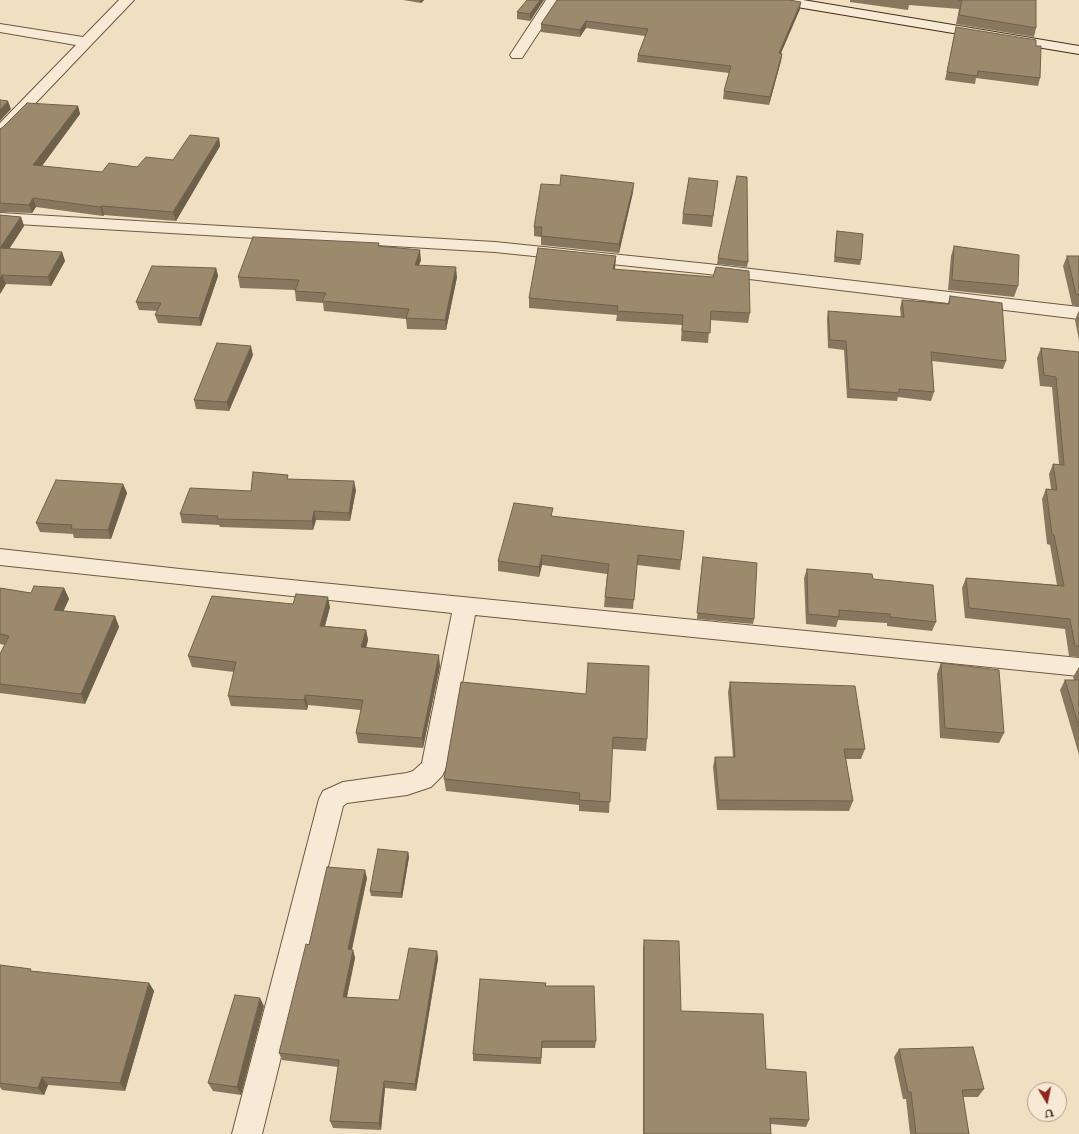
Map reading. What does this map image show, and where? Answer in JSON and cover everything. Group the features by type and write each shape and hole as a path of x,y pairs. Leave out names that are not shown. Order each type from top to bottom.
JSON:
{"street":[{"path":"0,132 127,0"},
{"path":"517,55 553,0"},
{"path":"779,0 1079,50"},
{"path":"0,28 87,42"},
{"path":"0,218 495,247 708,269 1079,313"},
{"path":"0,557 180,578 1079,667"},
{"path":"247,1134 332,799 344,792 407,784 422,779 433,768 465,606"}],"building":[{"path":"527,0 540,0 530,14 517,12"},
{"path":"557,0 789,0 801,2 779,53 782,54 770,97 724,91 731,66 638,55 648,29 586,21 580,30 541,24"},
{"path":"962,0 1036,0 1036,28 959,15"},
{"path":"956,27 1036,40 1036,46 1041,46 1040,78 978,71 977,76 947,72"},
{"path":"0,100 8,101 0,110"},
{"path":"27,103 78,106 33,165 102,172 109,163 137,167 146,157 173,160 190,135 219,138 173,212 100,207 33,198 29,205 0,203 0,129"},
{"path":"561,175 634,183 619,244 541,236 542,227 534,227 541,184 560,185"},
{"path":"737,176 747,177 748,262 718,258"},
{"path":"689,178 718,181 713,216 683,214"},
{"path":"0,215 21,217 0,248"},
{"path":"837,231 863,234 861,260 835,257"},
{"path":"253,237 379,243 378,246 420,250 415,265 456,267 445,320 406,318 409,309 322,301 326,293 295,291 299,280 238,277"},
{"path":"954,246 1019,255 1018,286 952,280"},
{"path":"0,248 62,252 48,277 2,275 0,279"},
{"path":"538,248 616,256 613,269 713,277 716,267 749,271 750,313 711,311 710,333 682,331 683,315 617,311 618,306 529,298"},
{"path":"1067,256 1079,256 1079,295 1076,294"},
{"path":"152,266 216,268 199,318 155,315 161,303 136,302"},
{"path":"950,296 1002,303 1006,361 931,352 934,392 899,389 899,393 849,389 846,341 830,340 828,311 904,317 902,300 949,304"},
{"path":"217,343 251,346 227,402 194,400"},
{"path":"1041,348 1079,352 1079,646 1075,646 1070,619 969,608 966,578 1064,586 1054,535 1052,534 1046,489 1057,490 1053,464 1064,465 1056,377 1044,375"},
{"path":"253,472 288,475 287,479 354,481 349,513 314,511 312,521 217,519 218,516 180,514 190,488 251,491"},
{"path":"56,480 123,484 108,530 71,529 72,525 36,523"},
{"path":"514,503 553,508 551,516 684,531 681,560 638,555 634,600 605,597 609,564 542,555 539,567 498,561"},
{"path":"703,557 757,563 754,619 697,613"},
{"path":"807,569 872,574 873,579 933,585 936,622 890,617 890,614 839,610 839,617 808,614"},
{"path":"34,586 64,588 54,610 115,616 81,694 0,684 0,654 9,636 0,634 0,588 31,593"},
{"path":"296,594 328,597 320,626 366,630 361,647 439,655 422,738 356,733 363,700 305,695 304,700 228,696 236,662 188,656 212,596 293,604"},
{"path":"588,663 649,666 647,739 613,737 610,802 579,800 580,793 444,779 461,682 586,694"},
{"path":"941,663 999,670 1004,733 945,728"},
{"path":"1065,680 1079,680 1079,727"},
{"path":"730,682 855,686 865,749 844,749 853,801 719,800 715,757 735,757"},
{"path":"378,849 408,852 401,893 370,891"},
{"path":"327,867 365,870 348,949 353,950 343,997 399,1000 409,948 437,951 415,1084 384,1081 379,1123 330,1121 339,1060 279,1053 306,944 309,945"},
{"path":"644,940 679,941 681,1011 763,1014 766,1069 806,1072 809,1120 770,1118 771,1134 644,1134"},
{"path":"0,965 31,969 30,971 149,983 120,1083 42,1077 38,1088 0,1083"},
{"path":"480,979 546,983 545,986 594,986 596,1041 542,1041 541,1058 473,1054"},
{"path":"235,995 260,998 237,1087 208,1083"},
{"path":"973,1047 984,1089 962,1090 969,1134 916,1134 911,1092 908,1092 899,1049"}]}
